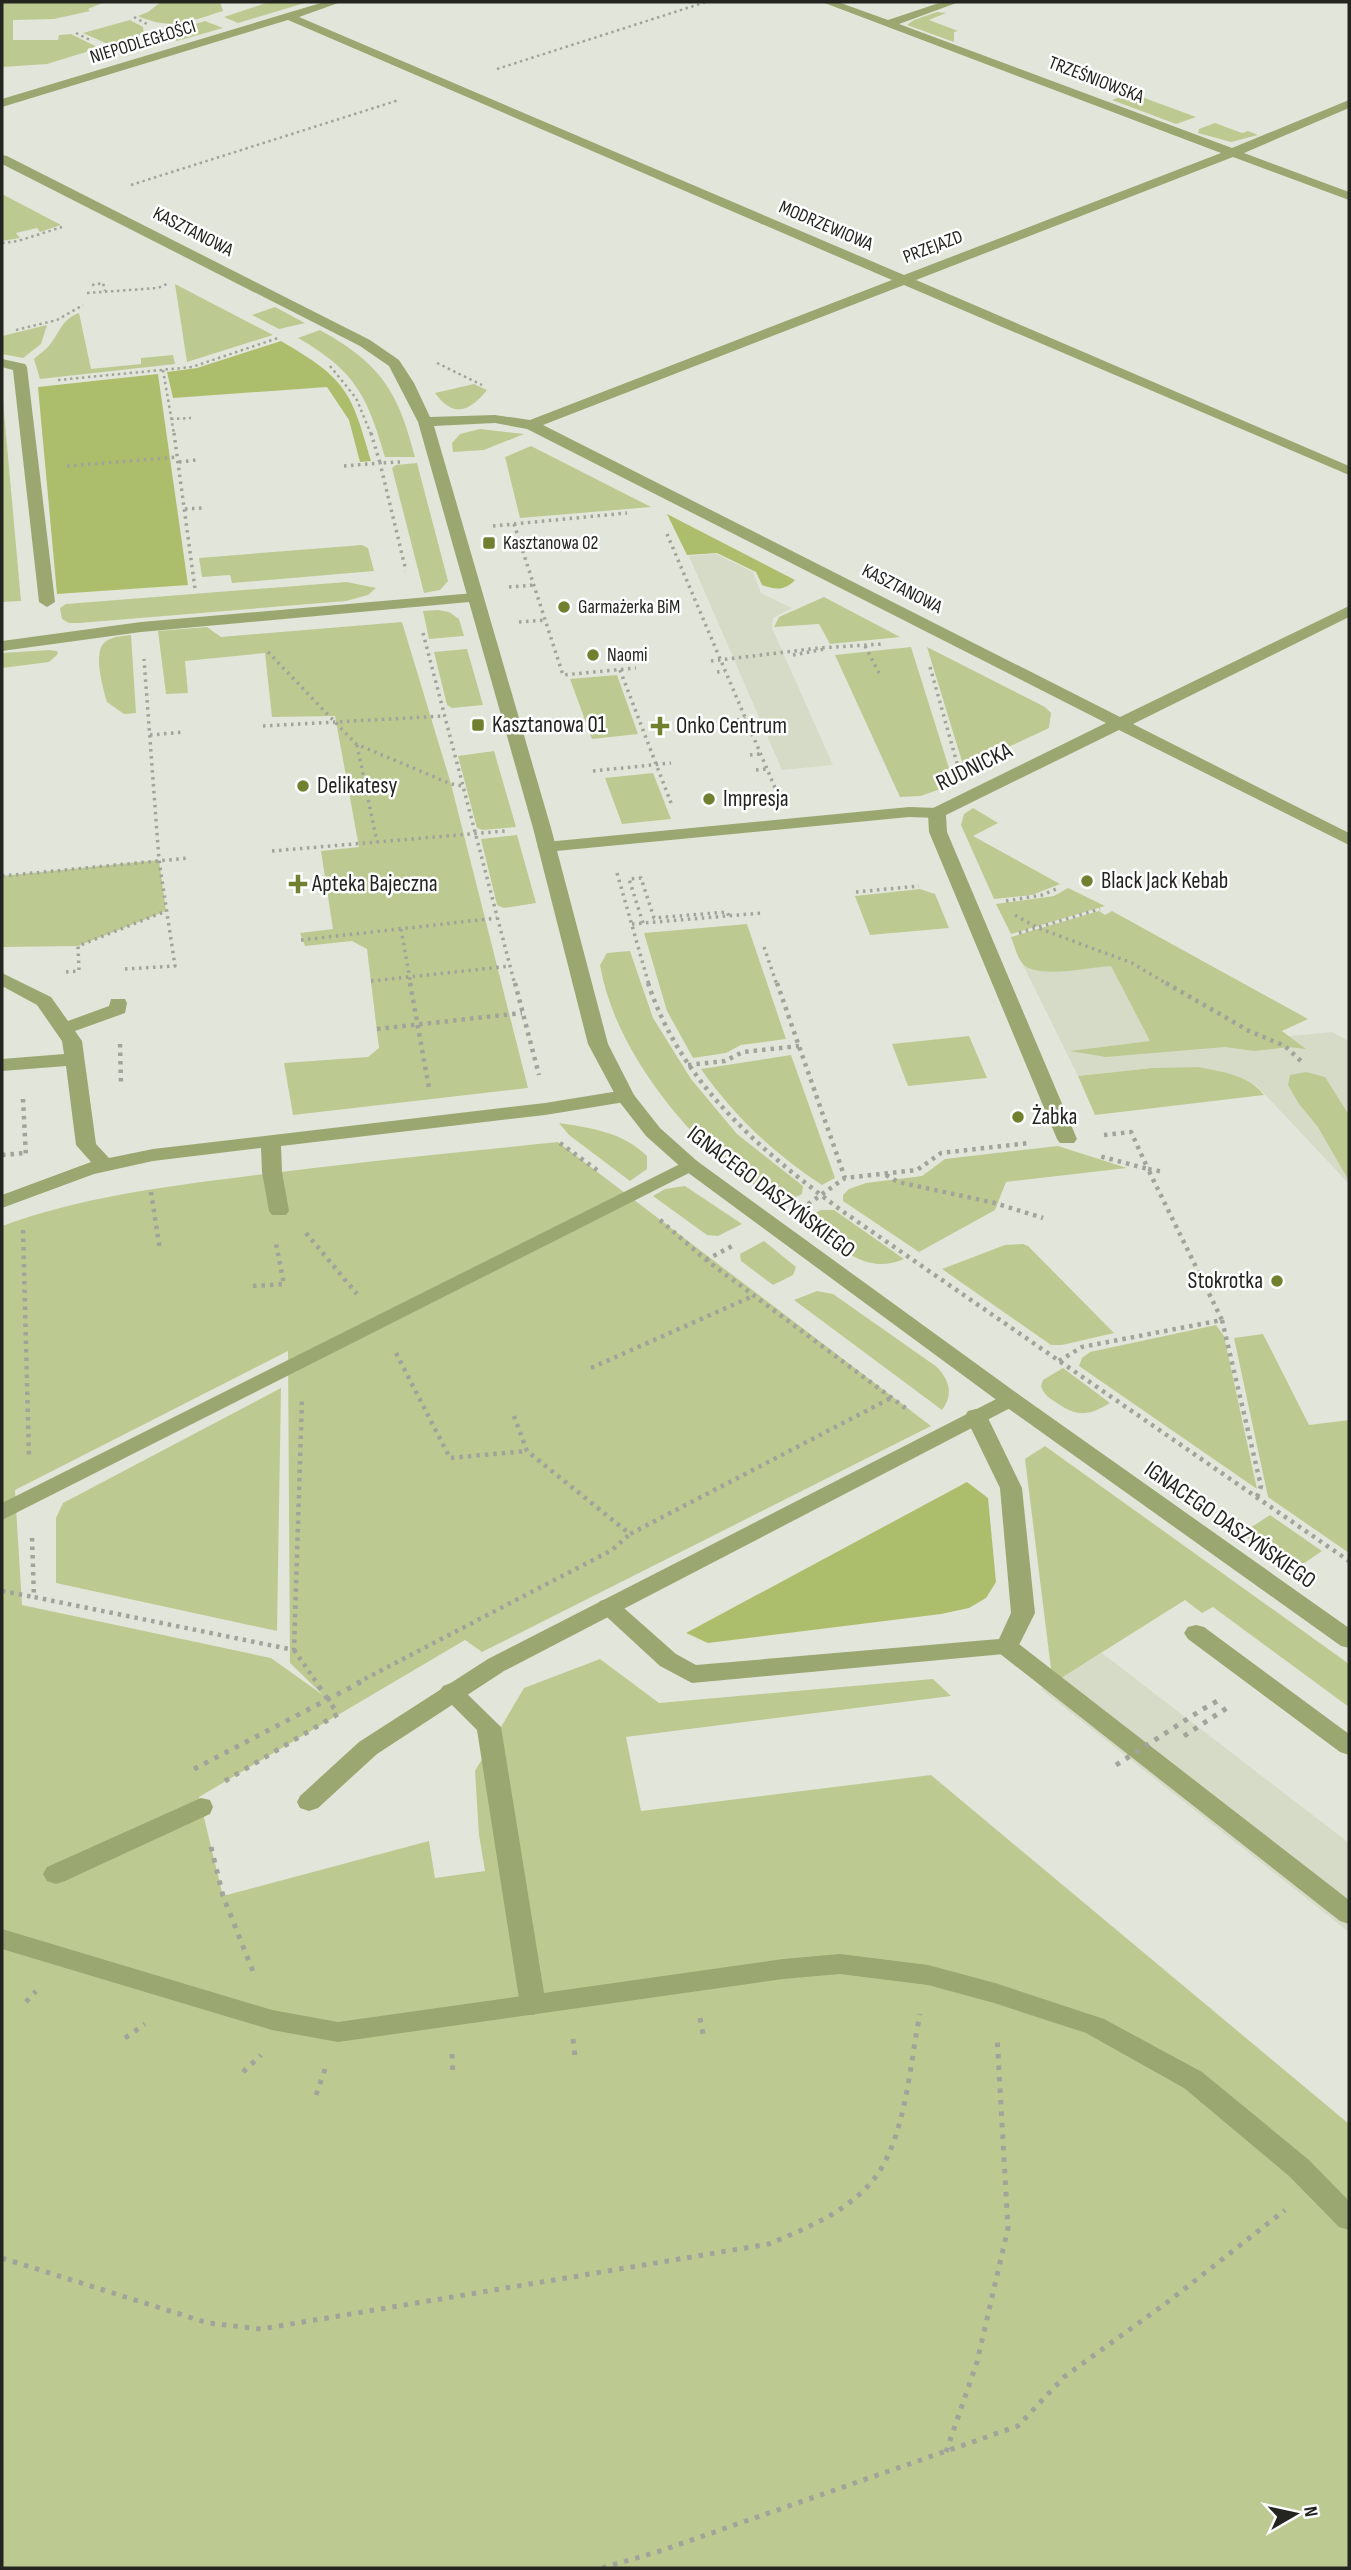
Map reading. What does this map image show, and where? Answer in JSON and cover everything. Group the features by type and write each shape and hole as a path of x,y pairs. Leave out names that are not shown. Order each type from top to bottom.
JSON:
{"street":[{"name":"NIEPODLEGŁOŚCI","path":"2,103 334,2"},
{"name":"TRZEŚNIOWSKA","path":"828,2 1349,196"},
{"path":"888,23 953,2"},
{"name":"MODRZEWIOWA","path":"288,16 1349,471"},
{"name":"PRZEJAZD","path":"531,425 1349,104"},
{"name":"KASZTANOWA","path":"2,159 365,343"},
{"name":"IGNACEGO DASZYŃSKIEGO","path":"365,343 394,363 408,383 425,422 544,838 586,1006 598,1044 625,1096 653,1132 690,1165 1010,1399 1349,1640"},
{"path":"2,363 20,367 47,602"},
{"name":"KASZTANOWA","path":"425,422 495,419 531,425 1349,839"},
{"path":"2,646 141,627 474,598"},
{"name":"RUDNICKA","path":"1067,1139 939,832 937,813 1349,611"},
{"path":"544,838 684,834 909,812 937,813"},
{"path":"5,979 44,1001 72,1041 86,1144 104,1165"},
{"path":"64,1028 118,1006"},
{"path":"2,1065 75,1059"},
{"path":"2,1202 104,1165 153,1155 545,1109 625,1096"},
{"path":"271,1140 272,1172 279,1211"},
{"path":"2,1512 690,1165"},
{"path":"309,1802 368,1748 496,1665 1010,1399"},
{"path":"976,1416 1011,1488 1023,1613 1007,1647"},
{"path":"608,1607 668,1660 692,1674 1007,1647 1349,1914"},
{"path":"1196,1633 1349,1746"},
{"path":"451,1692 489,1727 533,2005"},
{"path":"56,1874 201,1807"},
{"path":"2,1939 272,2020 338,2032 706,1978 840,1964 928,1975 995,1993 1095,2026 1193,2080 1298,2168 1349,2219"}],"path":[{"path":"129,186 706,2"},
{"path":"2,243 18,241 68,225 57,219"},
{"path":"87,293 158,288 177,280"},
{"path":"92,285 103,283 105,291"},
{"path":"13,331 57,320 83,305"},
{"path":"22,384 192,367 285,336 273,330"},
{"path":"163,370 195,590"},
{"path":"172,419 191,418"},
{"path":"31,468 196,460"},
{"path":"344,466 380,463 542,1087 545,1109 558,1142 632,1195 706,1260 942,1434"},
{"path":"185,509 202,508"},
{"path":"619,514 514,524 564,675 636,668"},
{"path":"677,556 779,797"},
{"path":"678,579 686,579"},
{"path":"498,588 534,585"},
{"path":"508,624 546,620"},
{"path":"696,623 705,622"},
{"path":"121,1093 117,970 175,966 159,860 141,627"},
{"path":"711,661 872,645"},
{"path":"865,646 880,675"},
{"path":"258,653 270,652 356,744 451,784 463,786"},
{"path":"760,658 789,654"},
{"path":"145,663 157,662"},
{"path":"930,665 957,765"},
{"path":"620,670 684,834"},
{"path":"717,672 725,671"},
{"path":"263,726 444,716"},
{"path":"737,720 746,719"},
{"path":"149,735 184,732"},
{"path":"356,744 377,842"},
{"path":"750,755 760,754"},
{"path":"593,771 671,763"},
{"path":"756,770 767,769"},
{"path":"272,851 475,834 544,838"},
{"path":"2,876 189,858"},
{"path":"614,862 649,985 663,1021 688,1065 736,1124 775,1159 824,1195 1349,1561"},
{"path":"643,923 629,879 641,878 654,918 727,912 729,916"},
{"path":"1046,894 1056,889"},
{"path":"1004,908 1038,928 1132,963 1249,1031 1285,1046 1302,1062"},
{"path":"984,941 1100,909"},
{"path":"5,979 79,971 78,946 166,911"},
{"path":"632,924 762,913"},
{"path":"302,940 497,919"},
{"path":"401,929 431,1099"},
{"path":"764,947 845,1178"},
{"path":"371,981 510,966"},
{"path":"377,1029 522,1013"},
{"path":"688,1065 725,1061 743,1052 799,1046"},
{"path":"1067,1139 1070,1147 1148,1169 1222,1321 1261,1486 1257,1497"},
{"path":"2,1156 25,1153"},
{"path":"824,1195 845,1178 917,1170"},
{"path":"885,1174 898,1182 995,1203 1043,1218"},
{"path":"138,1191 151,1189 160,1250"},
{"path":"253,1286 284,1284 271,1212 279,1211"},
{"path":"23,1218 34,1597"},
{"path":"591,1367 754,1296"},
{"path":"1059,1361 1082,1347 1222,1321"},
{"path":"272,2020 223,1896 198,1797 338,1714 294,1650 303,1358"},
{"path":"193,1769 612,1550 630,1534 891,1398"},
{"path":"514,1416 527,1451 630,1534"},
{"path":"2,1591 294,1650"},
{"path":"1116,1765 1221,1699 1230,1706 1198,1727"},
{"path":"2,2258 208,2323 261,2329 769,2244 824,2219 853,2200 877,2175 891,2148 928,1975"},
{"path":"946,2453 977,2362 1008,2228 995,1993"},
{"path":"602,2568 660,2551 1018,2426 1063,2377 1169,2301 1316,2186"}],"shaded area":[{"path":"716,554 753,572 761,593 792,608 773,618 772,628 833,765 782,770 689,556"},
{"path":"1102,955 1238,1041 1332,1032 1349,1041 1349,1184 1257,1086 1223,1072 1199,1067 1152,1068 1078,1076 1022,963"},
{"path":"1102,1653 1349,1843 1349,1932 1041,1689"}],"green space":[{"path":"2,2 105,2 88,9 90,11 54,19 13,20 13,40 58,40 59,35 71,34 99,48 47,64 2,67"},
{"path":"161,2 220,2 223,11 171,24 138,16"},
{"path":"269,2 308,2 238,23 224,17"},
{"path":"937,12 946,13 929,20 958,31 954,32 954,42 907,25"},
{"path":"130,20 143,27 144,35 110,45 83,33"},
{"path":"205,21 223,28 177,41 159,35"},
{"path":"1131,93 1196,117 1176,124 1112,100"},
{"path":"1215,123 1242,133 1248,131 1258,135 1231,142 1198,133 1199,129"},
{"path":"2,194 61,225 40,232 37,228 16,233 20,238 2,241"},
{"path":"175,284 273,335 187,362"},
{"path":"275,307 305,323 279,329 252,315"},
{"path":"79,313 91,369 141,364 141,358 173,355 175,364 40,379 34,359 48,347 68,319"},
{"path":"47,325 41,344 23,358 2,354 2,336"},
{"path":"320,330 358,355 384,381 402,414 415,457 385,457 372,417 356,387 333,362 298,338"},
{"path":"281,341 320,366 343,389 358,418 371,461 360,462 349,420 327,387 173,398 167,372 197,368"},
{"path":"158,374 188,585 57,594 38,387"},
{"path":"474,384 487,390 474,403 462,409 449,406 435,393"},
{"path":"2,390 21,601 2,602"},
{"path":"480,429 524,434 484,450 453,452 452,443 460,434"},
{"path":"531,446 651,507 520,518 505,457"},
{"path":"417,463 448,581 440,590 424,593 392,468 396,465"},
{"path":"667,514 795,580 783,588 772,588 762,585 756,572 717,553 687,555"},
{"path":"362,545 368,548 374,571 232,583 230,575 202,577 199,558"},
{"path":"347,582 376,588 368,595 346,601 79,623 69,623 62,619 60,608 66,604"},
{"path":"824,597 900,637 830,644 819,624 774,627 779,617"},
{"path":"423,611 449,612 459,619 464,636 429,639"},
{"path":"402,622 451,784 528,1088 293,1115 284,1063 368,1057 379,1048 367,949 352,941 305,946 300,933 333,929 321,851 359,847 335,716 272,717 265,653 185,661 188,693 166,694 158,631 207,627 221,637"},
{"path":"131,635 136,713 124,714 107,702 99,655 107,641"},
{"path":"911,647 954,784 921,796 900,797 835,655"},
{"path":"927,647 1045,707 1051,713 1049,728 964,768"},
{"path":"467,649 483,705 452,708 447,705 434,652"},
{"path":"57,651 58,654 49,662 2,668 2,653"},
{"path":"617,675 638,734 592,739 570,679"},
{"path":"494,751 516,827 483,830 477,828 458,756"},
{"path":"653,773 671,819 622,824 605,778"},
{"path":"973,808 998,823 973,836 1060,884 1032,895 994,899 961,825 964,814"},
{"path":"517,835 536,903 504,908 497,905 481,839"},
{"path":"159,860 166,911 78,946 2,947 2,876"},
{"path":"1068,888 1105,906 1011,934 996,904 1054,896"},
{"path":"920,889 935,894 949,928 870,935 855,896"},
{"path":"1099,911 1105,915 1112,911 1308,1019 1282,1031 1306,1049 1289,1047 1254,1051 1225,1047 1106,1057 1070,1051 1150,1041 1111,966 1039,971 1022,963 1011,937"},
{"path":"747,924 786,1039 741,1045 726,1053 693,1058 667,1011 644,933"},
{"path":"630,951 653,1018 691,1079 737,1134 803,1186 802,1194 781,1204 742,1177 700,1140 662,1096 629,1046 616,1019 600,965 607,953"},
{"path":"969,1036 987,1078 908,1086 892,1044"},
{"path":"791,1055 835,1178 822,1185 755,1133 701,1069"},
{"path":"1199,1067 1243,1079 1264,1095 1095,1115 1078,1076 1152,1068"},
{"path":"1306,1072 1325,1077 1349,1115 1349,1181 1318,1127 1288,1085 1290,1075"},
{"path":"559,1123 606,1132 628,1141 647,1156 647,1169 630,1181 569,1135"},
{"path":"558,1142 931,1426 482,1652 465,1640 199,1797 223,1896 429,1841 435,1878 485,1871 479,1835 475,1771 524,1688 600,1659 659,1703 933,1679 951,1696 626,1737 641,1811 931,1775 1349,2124 1349,2568 2,2568 2,1226 60,1208 150,1190 320,1167","holes":["288,1351 290,1663 323,1695 271,1658 22,1605 15,1490"]},
{"path":"1058,1146 1127,1168 1006,1182 995,1210 919,1252 843,1201 843,1195 849,1189 866,1183 922,1176 945,1159"},
{"path":"685,1186 742,1224 718,1236 707,1235 653,1196 665,1189"},
{"path":"821,1210 834,1210 904,1259 875,1264 838,1247 803,1219"},
{"path":"764,1241 796,1267 793,1275 773,1285 741,1261 740,1254"},
{"path":"1023,1244 1114,1333 1051,1345 942,1269 1005,1245"},
{"path":"817,1291 833,1294 937,1367 949,1387 948,1398 942,1410 794,1300"},
{"path":"1216,1325 1224,1336 1257,1489 1079,1366 1082,1358 1090,1352"},
{"path":"1263,1334 1309,1425 1349,1420 1349,1553 1268,1497 1234,1338"},
{"path":"1063,1368 1110,1403 1096,1410 1077,1413 1049,1398 1041,1386 1043,1380"},
{"path":"281,1388 277,1631 56,1583 56,1518 63,1503"},
{"path":"1045,1446 1349,1664 1349,1707 1213,1607 1202,1613 1185,1600 1058,1680 1051,1669 1025,1459"},
{"path":"967,1482 988,1498 996,1582 986,1598 969,1608 941,1614 708,1643 686,1633"},
{"path":"1270,1515 1322,1551 1294,1570 1241,1534"}],"place":[{"name":"Kasztanowa 02","path":"489,543"},
{"name":"Garmażerka BiM","path":"564,607"},
{"name":"Naomi","path":"593,655"},
{"name":"Kasztanowa 01","path":"478,725"},
{"name":"Onko Centrum","path":"660,726"},
{"name":"Delikatesy","path":"303,786"},
{"name":"Impresja","path":"709,799"},
{"name":"Black Jack Kebab","path":"1087,881"},
{"name":"Apteka Bajeczna","path":"298,884"},
{"name":"Żabka","path":"1018,1117"},
{"name":"Stokrotka","path":"1277,1281"}]}
